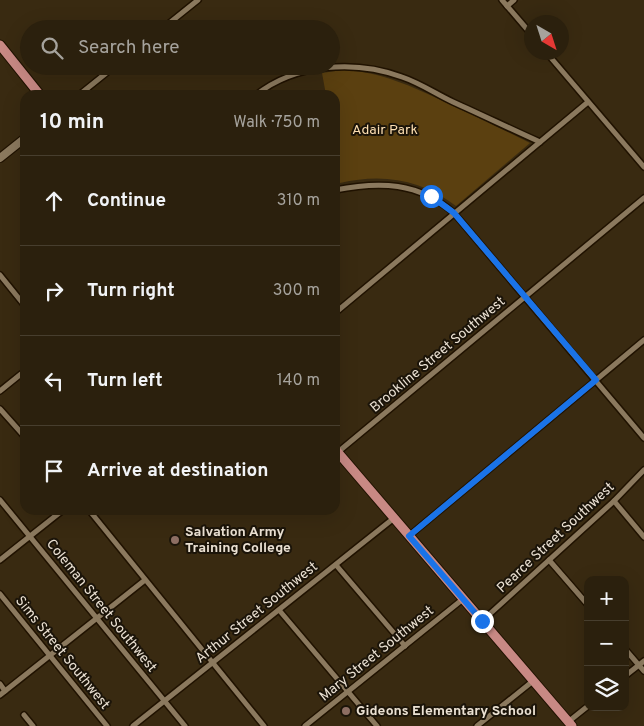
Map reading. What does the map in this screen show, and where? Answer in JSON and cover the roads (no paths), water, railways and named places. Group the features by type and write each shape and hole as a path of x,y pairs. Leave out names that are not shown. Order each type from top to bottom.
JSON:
{"main road":[{"path":"0,45 20,70"},
{"path":"24,75 36,90"},
{"path":"0,158 20,142"},
{"path":"340,454 570,724"}],"street":[{"path":"173,20 198,0"},
{"path":"502,0 524,26"},
{"path":"507,6 514,0"},
{"path":"553,60 644,167"},
{"path":"340,66 379,70 400,76 540,142"},
{"path":"85,90 104,75"},
{"path":"264,90 296,75"},
{"path":"340,309 588,102"},
{"path":"340,189 367,186 404,187 431,196 454,213 644,438"},
{"name":"Brookline Street Southwest","path":"340,448 644,198"},
{"path":"0,275 20,300"},
{"path":"409,536 644,340"},
{"path":"0,392 20,375"},
{"path":"0,409 20,431"},
{"name":"Pearce Street Southwest","path":"482,621 614,501 644,470"},
{"name":"Coleman Street Southwest","path":"0,500 184,726"},
{"path":"614,501 644,537"},
{"path":"0,560 56,515"},
{"path":"92,515 264,726"},
{"name":"Arthur Street Southwest","path":"133,726 394,518"},
{"path":"549,560 584,600"},
{"path":"336,564 405,646"},
{"path":"0,695 145,580"},
{"name":"Sims Street Southwest","path":"0,594 107,726"},
{"name":"Mary Street Southwest","path":"305,726 463,599"},
{"path":"279,610 376,726"},
{"path":"629,654 644,671"},
{"path":"629,673 644,661"},
{"path":"477,726 533,681"},
{"path":"0,684 5,691"},
{"path":"570,724 584,710"},
{"path":"24,715 33,726"}],"place":[{"name":"Salvation Army Training College","path":"175,540"},
{"name":"Gideons Elementary School","path":"346,711"}],"park label":[{"name":"Adair Park","path":"385,130"}]}
